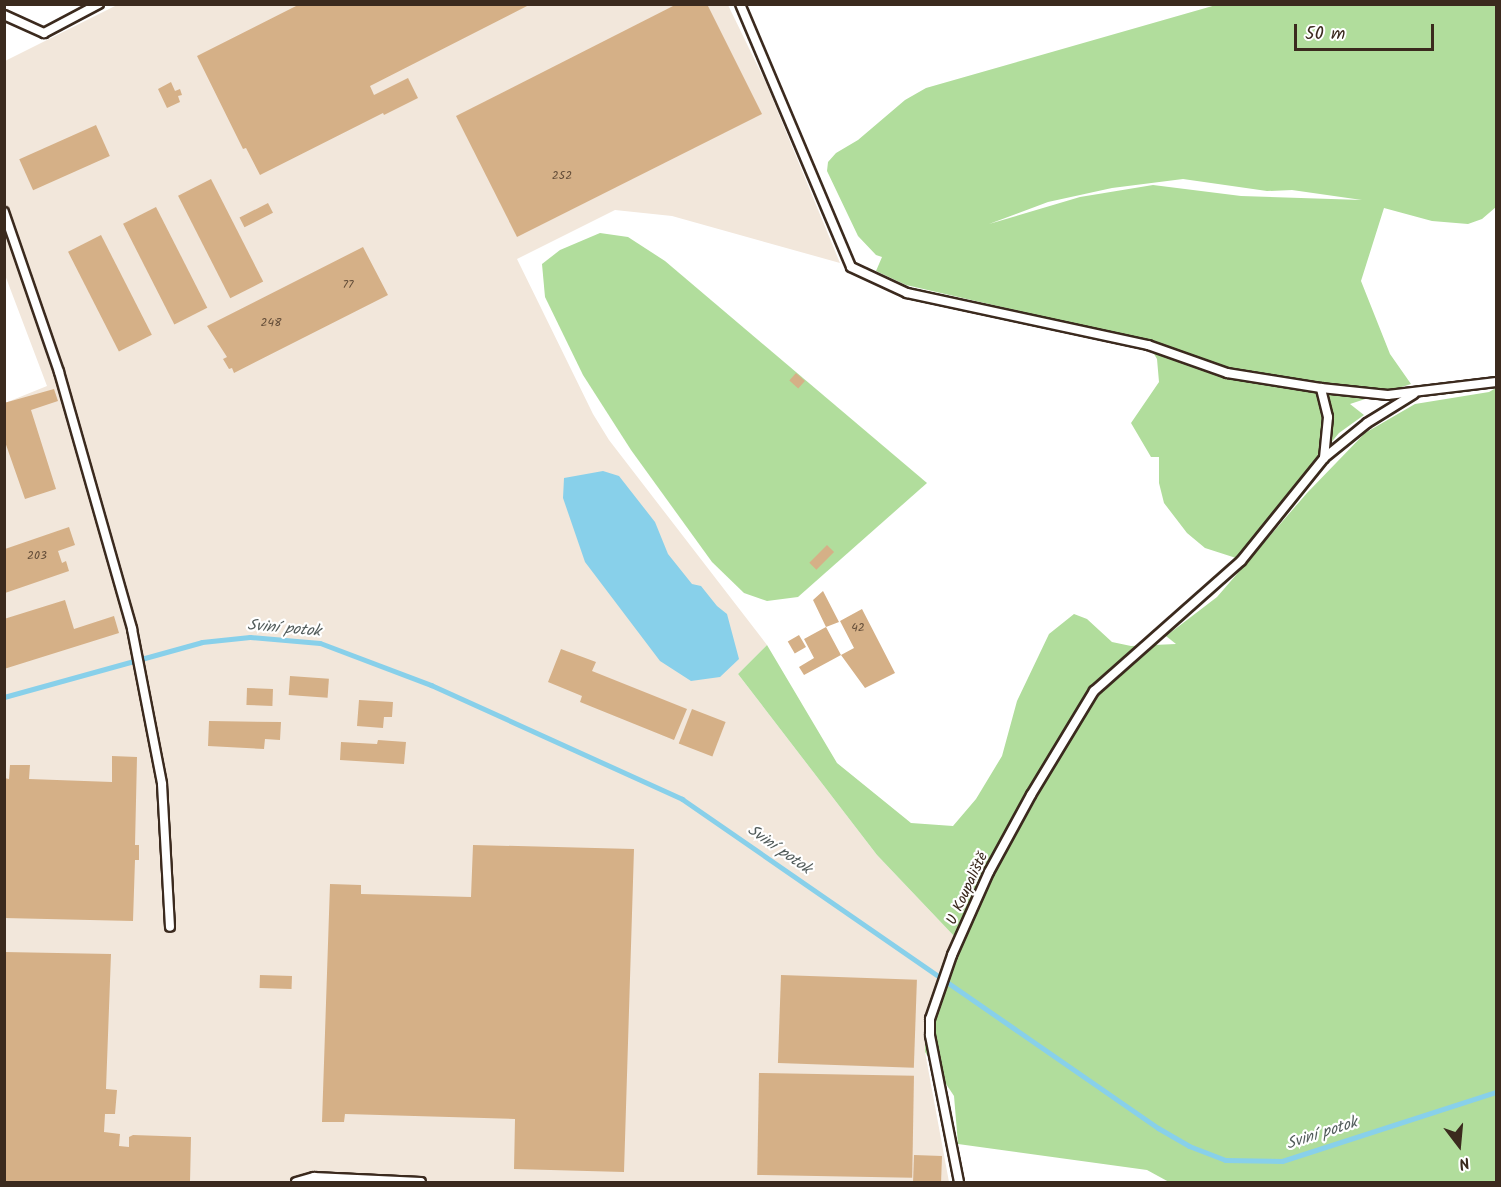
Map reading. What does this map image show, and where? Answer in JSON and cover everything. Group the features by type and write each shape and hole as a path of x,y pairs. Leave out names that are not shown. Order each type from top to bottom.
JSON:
{"lane":[{"path":"4,15 44,33 99,4"},
{"path":"740,4 851,267 907,293 1149,345 1227,373 1321,388 1388,394 1416,393 1497,382"},
{"path":"4,212 60,372 132,629 162,784 170,927"},
{"path":"1321,388 1328,417 1324,458"},
{"name":"U Koupaliště","path":"959,1182 930,1035 934,1001 989,872 1031,795 1095,691 1241,561 1324,458 1367,423 1416,393"},
{"path":"296,1182 314,1177 421,1182"}],"shaded area":[{"path":"117,5 728,5 766,83 840,263 672,216 615,210 517,259 593,414 609,440 767,645 738,674 877,855 954,936 925,1018 925,1052 949,1182 5,1182 5,403 47,386 5,275 5,61"}],"green space":[{"path":"1216,5 1496,5 1496,207 1482,219 1468,224 1432,221 1384,208 1361,281 1390,354 1411,384 1350,404 1364,415 1339,433 1236,558 1205,548 1187,533 1164,503 1159,483 1159,457 1151,457 1131,423 1159,382 1157,359 1146,340 906,285 876,271 882,257 876,255 858,236 827,171 828,162 836,153 858,140 905,100 926,88","holes":["1183,179 1267,191 1292,190 1362,200 1241,196 1153,185 1080,197 989,224 1048,202 1112,188"]},
{"path":"600,233 628,237 665,261 927,483 798,597 767,601 744,593 712,562 631,450 583,375 545,297 542,264 560,250"},
{"path":"1496,388 1496,1182 1169,1182 1147,1170 958,1144 954,1096 925,1052 925,1018 954,936 877,855 738,674 767,645 837,763 911,823 953,826 976,799 1002,756 1017,701 1049,634 1074,614 1087,619 1112,642 1131,646 1176,644 1166,636 1217,597 1307,493 1365,433 1415,404 1489,392"}],"water":[{"path":"603,471 619,476 655,522 668,554 692,584 701,586 717,606 727,614 739,659 720,677 691,681 660,661 585,562 563,498 564,478"}],"building":[{"path":"300,4 531,4 370,86 374,95 408,78 418,98 384,115 383,113 260,175 246,148 243,149 197,56"},
{"path":"677,4 707,4 762,114 517,237 456,116"},
{"path":"171,82 175,91 180,89 182,95 178,96 180,102 167,108 158,89"},
{"path":"96,125 110,156 33,190 19,159"},
{"path":"211,179 263,281 230,298 178,196"},
{"path":"268,203 273,213 244,227 239,218"},
{"path":"156,207 207,308 174,324 123,224"},
{"path":"101,235 152,335 119,352 68,252"},
{"path":"363,247 388,295 234,373 232,368 229,369 223,359 227,357 207,326"},
{"path":"796,373 805,381 798,388 789,380"},
{"path":"54,389 58,401 31,410 56,489 25,499 4,439 4,403"},
{"path":"69,527 75,545 58,551 62,563 66,561 69,571 5,593 5,549"},
{"path":"827,545 834,552 816,570 809,563"},
{"path":"823,591 839,622 826,627 813,600"},
{"path":"65,600 74,629 114,616 119,633 4,669 4,619"},
{"path":"862,609 895,673 865,688 841,655 854,648 840,621"},
{"path":"826,627 841,655 804,675 799,667 814,658 804,639"},
{"path":"799,635 806,647 795,654 788,642"},
{"path":"561,649 596,662 592,671 687,709 674,740 580,702 582,696 548,682"},
{"path":"290,676 329,679 328,698 289,695"},
{"path":"247,688 273,689 272,706 246,705"},
{"path":"359,700 393,702 392,717 384,717 383,728 357,726"},
{"path":"692,709 726,722 712,756 679,744"},
{"path":"209,721 281,722 280,740 265,739 264,749 208,746"},
{"path":"378,740 406,742 404,764 340,760 341,742 377,744"},
{"path":"112,756 137,757 135,845 139,845 139,860 135,860 133,921 4,918 4,778 9,779 10,765 30,765 29,779 112,782"},
{"path":"473,845 634,849 624,1172 514,1169 515,1119 345,1114 344,1122 322,1122 330,884 361,885 361,894 471,897"},
{"path":"4,952 111,954 106,1089 117,1090 115,1114 105,1114 104,1132 120,1134 119,1146 129,1147 129,1137 133,1135 191,1137 190,1182 4,1182"},
{"path":"260,975 292,976 292,989 260,988"},
{"path":"781,975 917,980 914,1068 778,1063"},
{"path":"759,1073 914,1076 912,1178 757,1175"},
{"path":"914,1155 942,1156 941,1182 913,1182"}],"waterway":[{"name":"Sviní potok","path":"4,697 202,642 250,637 320,643 431,685 682,799 1158,1128 1189,1146 1225,1160 1282,1161 1496,1092"}]}
